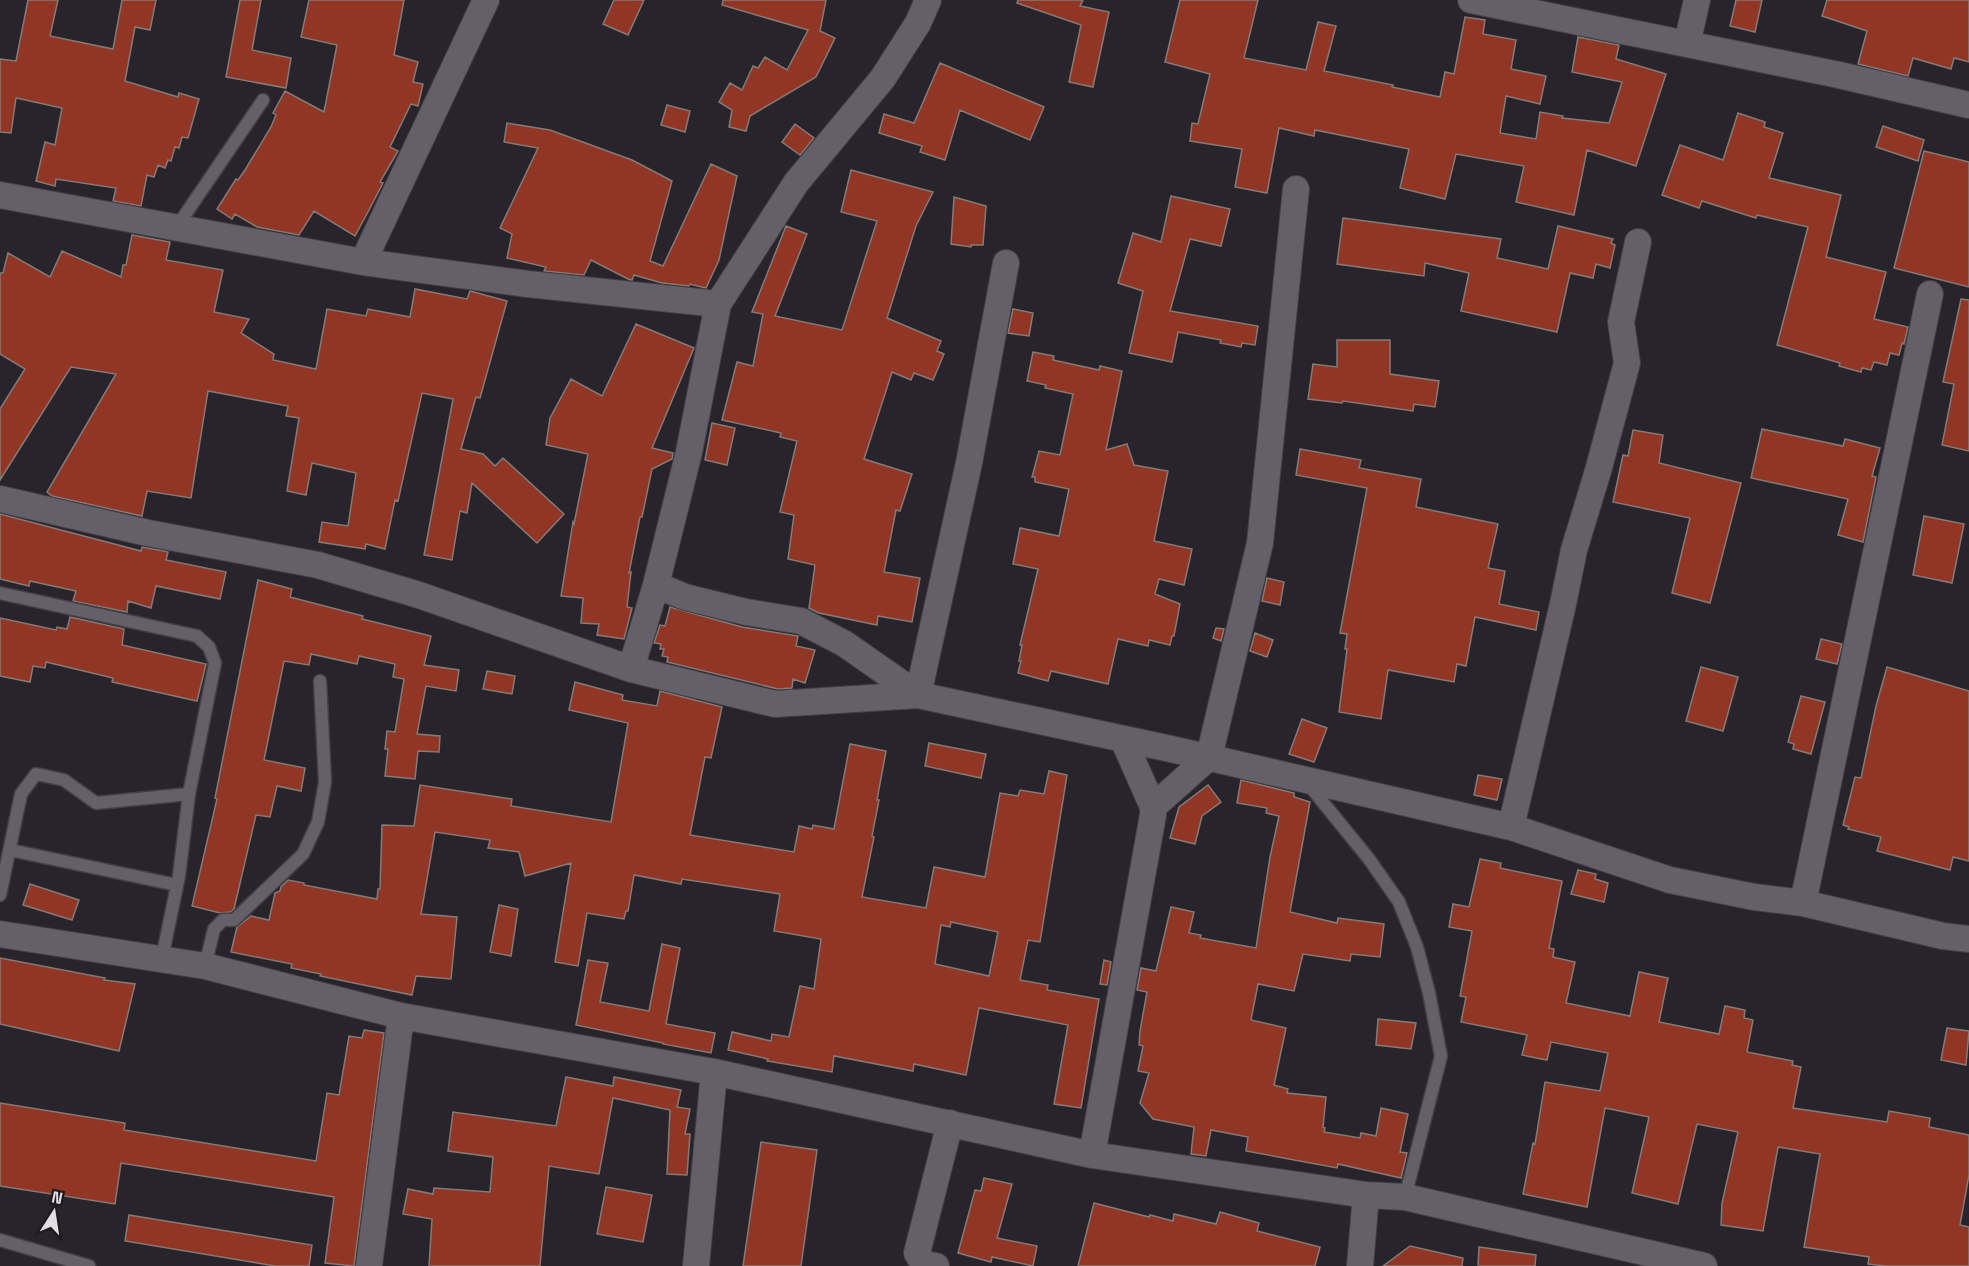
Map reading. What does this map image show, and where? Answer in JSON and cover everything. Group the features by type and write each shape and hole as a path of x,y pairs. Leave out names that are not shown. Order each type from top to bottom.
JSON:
{"street":[{"path":"363,262 486,0"},
{"path":"631,669 656,585 689,452 718,304 796,183 883,78 918,23 928,0"},
{"path":"1471,0 1839,75 1969,105"},
{"path":"1687,44 1696,0"},
{"path":"1153,807 1209,757 1260,543 1296,189"},
{"path":"0,195 363,262 528,284 718,304"},
{"path":"1511,827 1574,550 1627,363 1621,322 1638,242"},
{"path":"918,695 969,463 1006,263"},
{"path":"1803,903 1930,294"},
{"path":"0,499 148,532 318,565 420,595 631,669 775,704 918,695 1209,757 1511,827 1671,880 1754,897 1803,903 1943,936 1969,939"},
{"path":"656,585 686,597 746,612 801,621 845,644 918,695"},
{"path":"1092,1155 1152,822 1153,807 1123,739"},
{"path":"0,934 205,966 401,1016 714,1072 1092,1155 1366,1195 1405,1197 1675,1263 1704,1266"},
{"path":"369,1266 401,1016"},
{"path":"696,1266 714,1072"},
{"path":"936,1266 924,1264 917,1253 950,1123"},
{"path":"1360,1266 1366,1195"}],"lane":[{"path":"176,228 262,100"},
{"path":"0,593 197,636 209,647 215,663 189,794 177,885 162,958"},
{"path":"205,966 214,929 223,920 234,920 303,854 312,839 318,822 325,782 320,681"},
{"path":"0,896 21,794 36,774 64,780 96,803 189,794"},
{"path":"1305,780 1369,859 1399,902 1417,947 1429,993 1442,1056 1405,1197"},
{"path":"10,849 177,885"},
{"path":"0,1240 89,1266"}],"building":[{"path":"28,0 58,0 50,36 113,49 122,0 156,0 150,30 135,27 125,81 178,97 179,93 199,99 188,138 182,137 179,148 175,147 171,161 168,160 165,168 158,165 154,177 147,175 141,206 113,201 116,188 56,179 55,186 36,181 45,142 55,145 62,108 16,98 11,133 0,132 0,59 16,61"},
{"path":"240,0 261,0 252,50 291,58 286,88 226,77"},
{"path":"309,0 404,0 394,55 418,62 413,82 423,84 418,106 411,104 390,147 398,151 380,182 383,183 355,236 314,211 299,235 257,227 235,214 232,219 217,209 236,179 238,180 245,170 271,127 276,115 273,113 285,91 324,112 337,45 301,37"},
{"path":"614,0 644,0 628,35 603,24"},
{"path":"723,0 826,0 820,31 835,38 816,77 750,116 746,131 729,127 732,110 719,102 730,83 742,90 753,66 758,68 765,57 787,70 808,30 722,5"},
{"path":"1018,0 1083,0 1080,6 1109,12 1093,87 1069,82 1081,25 1017,3"},
{"path":"1180,0 1258,0 1244,58 1306,70 1318,22 1336,26 1324,71 1440,97 1445,72 1454,74 1465,17 1485,20 1483,34 1516,40 1511,69 1546,76 1540,104 1506,96 1500,133 1536,139 1540,112 1563,116 1562,118 1609,123 1622,82 1572,72 1578,37 1619,45 1616,59 1666,74 1636,166 1587,150 1574,215 1516,202 1524,166 1456,154 1445,199 1400,188 1409,149 1315,130 1314,136 1279,128 1267,193 1235,187 1242,149 1190,141 1192,123 1198,124 1210,74 1165,62"},
{"path":"1736,0 1762,0 1755,32 1730,26"},
{"path":"1827,0 1969,0 1969,62 1954,58 1951,69 1913,58 1908,76 1858,64 1867,31 1822,16"},
{"path":"940,63 1044,107 1030,140 960,110 945,160 920,152 922,146 879,133 884,114 914,123"},
{"path":"667,105 690,111 685,132 661,125"},
{"path":"1738,113 1765,122 1764,127 1783,133 1769,178 1841,195 1826,257 1886,272 1874,319 1908,327 1899,355 1890,353 1887,365 1874,362 1871,370 1862,368 1861,372 1839,366 1840,363 1777,345 1808,227 1757,215 1756,218 1702,201 1699,208 1662,195 1680,145 1723,160"},
{"path":"507,123 550,130 632,160 672,181 650,261 663,266 711,164 737,176 719,260 706,288 690,284 689,286 662,283 634,275 632,280 591,260 584,275 544,271 546,267 507,258 512,234 500,228 538,148 504,142"},
{"path":"795,124 814,138 800,155 782,142"},
{"path":"1883,126 1924,140 1918,161 1876,147"},
{"path":"1924,151 1969,162 1969,287 1894,268"},
{"path":"851,170 933,192 916,226 887,318 941,341 937,351 944,354 933,380 914,373 911,380 892,372 864,459 912,474 900,511 896,510 884,572 920,578 912,622 878,616 877,625 819,613 809,608 815,565 788,559 794,515 780,512 797,441 780,437 781,433 722,420 737,362 753,366 763,314 752,312 786,226 807,234 775,316 842,330 877,221 841,212"},
{"path":"1171,196 1230,209 1221,246 1190,239 1170,311 1258,326 1255,345 1242,343 1241,347 1220,343 1221,340 1178,332 1172,362 1129,353 1143,291 1118,283 1133,233 1161,242"},
{"path":"954,197 986,206 983,245 971,245 971,247 951,244"},
{"path":"1343,218 1501,239 1497,258 1548,269 1558,226 1613,239 1611,243 1615,245 1610,268 1596,264 1593,278 1570,273 1557,332 1461,311 1469,273 1425,263 1424,276 1337,264"},
{"path":"132,235 170,242 166,260 223,270 214,312 249,319 241,333 274,354 273,360 316,369 327,309 366,316 368,309 410,317 415,289 467,299 470,291 507,301 480,398 476,397 461,449 483,454 495,466 503,458 564,514 537,543 472,483 467,513 460,511 452,560 424,555 453,399 422,393 385,549 366,544 365,549 319,542 322,522 348,526 356,473 312,463 306,495 287,491 299,418 286,416 288,406 208,391 191,498 147,491 142,516 52,496 47,492 116,374 71,367 0,480 0,409 25,369 0,354 0,273 3,273 8,253 50,277 62,251 121,277"},
{"path":"1961,299 1969,300 1969,451 1942,445 1954,384 1943,382"},
{"path":"1013,309 1033,313 1029,336 1008,333"},
{"path":"636,324 694,348 652,448 673,453 672,459 652,469 629,573 631,572 627,607 632,608 624,639 597,635 599,624 581,623 583,598 561,596 573,522 574,524 588,454 546,445 550,418 571,379 602,396"},
{"path":"1337,340 1390,340 1390,374 1439,381 1435,407 1414,404 1413,411 1343,401 1342,403 1308,399 1313,364 1337,367"},
{"path":"1033,352 1054,356 1053,360 1099,370 1100,366 1122,371 1106,450 1127,444 1134,465 1168,471 1154,541 1192,549 1184,585 1159,579 1155,594 1180,604 1170,645 1149,640 1148,646 1118,639 1108,684 1051,671 1048,681 1018,673 1021,661 1019,661 1022,645 1020,645 1038,569 1013,564 1020,528 1059,536 1069,489 1035,482 1035,477 1032,477 1039,451 1060,455 1073,394 1045,388 1046,385 1027,381"},
{"path":"712,423 735,428 727,465 705,460"},
{"path":"1762,429 1843,446 1845,439 1880,448 1872,476 1876,477 1863,542 1838,535 1848,499 1751,478"},
{"path":"1633,430 1663,435 1659,463 1741,483 1710,603 1672,593 1690,518 1613,502 1623,455 1628,456"},
{"path":"1300,449 1361,460 1359,468 1421,479 1416,507 1498,524 1488,568 1505,571 1499,604 1539,612 1536,630 1475,617 1466,666 1457,664 1454,682 1388,670 1381,719 1339,712 1347,649 1345,649 1347,634 1340,633 1367,488 1296,475"},
{"path":"0,514 141,551 142,547 168,552 166,560 226,572 220,599 156,586 151,608 128,601 127,612 73,601 76,591 30,581 29,586 0,579"},
{"path":"1924,516 1964,524 1952,583 1913,575"},
{"path":"1267,578 1284,582 1280,605 1262,601"},
{"path":"258,580 292,589 290,597 363,616 362,619 431,636 424,665 459,670 456,691 426,686 417,734 440,736 439,752 418,751 415,779 385,776 387,731 395,732 404,679 393,677 395,664 359,656 357,664 311,654 309,665 284,661 264,760 305,768 301,791 277,786 270,817 256,815 234,909 231,912 220,913 192,906 217,799 215,798"},
{"path":"670,607 742,627 798,636 796,646 815,650 805,683 793,679 792,688 778,689 667,662 668,657 662,656 664,649 660,649 661,644 654,643 660,625 665,626"},
{"path":"70,617 124,629 122,645 206,664 197,701 112,682 113,678 46,662 45,668 33,666 30,682 0,676 0,618 56,630 57,627 67,629"},
{"path":"1216,628 1224,629 1221,641 1213,638"},
{"path":"1255,633 1273,640 1267,657 1250,651"},
{"path":"1821,639 1842,644 1837,664 1816,659"},
{"path":"1701,667 1738,677 1723,731 1686,721"},
{"path":"1887,667 1969,691 1969,861 1953,857 1950,870 1877,851 1881,837 1848,829 1849,827 1843,825 1855,777 1861,778 1876,706"},
{"path":"487,671 515,676 512,694 483,689"},
{"path":"575,682 623,695 622,700 657,706 660,691 722,707 711,758 705,757 690,835 794,852 799,826 812,829 813,825 834,829 850,744 886,751 877,800 879,800 872,836 874,837 862,897 926,908 934,867 985,877 1000,793 1018,796 1020,790 1044,794 1049,771 1067,775 1040,942 1028,940 1020,980 1048,985 1047,990 1099,999 1081,1108 1054,1104 1068,1025 979,1008 966,1075 914,1064 913,1071 834,1056 832,1072 767,1061 768,1059 728,1050 732,1032 771,1041 772,1034 789,1037 800,986 814,989 821,939 774,931 780,894 682,879 681,884 634,875 628,911 624,919 587,913 578,966 555,962 571,863 525,876 519,852 488,848 490,840 435,832 421,914 457,917 451,979 416,976 412,995 320,976 321,974 291,968 292,964 231,952 237,927 251,916 269,920 275,893 280,891 288,880 377,899 378,889 380,889 382,825 414,826 420,785 512,799 511,806 611,822 628,723 569,710","holes":["951,922 998,932 989,976 935,964 941,925 950,927"]},
{"path":"1801,696 1825,702 1811,754 1793,749 1794,744 1788,742"},
{"path":"1302,719 1327,728 1314,762 1289,754"},
{"path":"929,743 986,754 981,778 925,766"},
{"path":"1478,775 1502,779 1497,800 1474,795"},
{"path":"1241,780 1294,793 1294,797 1310,802 1290,912 1337,923 1338,918 1384,924 1380,957 1351,954 1350,961 1303,954 1294,991 1258,984 1251,1020 1286,1028 1274,1085 1288,1089 1287,1093 1326,1097 1324,1132 1360,1138 1361,1133 1376,1136 1381,1108 1408,1114 1400,1152 1407,1153 1401,1178 1338,1164 1337,1168 1246,1151 1248,1137 1211,1130 1206,1156 1191,1154 1194,1127 1153,1119 1140,1103 1149,1073 1138,1071 1143,1046 1139,1045 1140,1031 1147,992 1137,990 1141,968 1156,971 1171,907 1194,912 1189,933 1201,935 1200,938 1256,948 1270,857 1279,816 1266,813 1267,808 1237,803"},
{"path":"1208,785 1221,802 1202,816 1195,844 1170,838 1179,807"},
{"path":"1480,859 1501,863 1500,868 1562,881 1549,948 1554,949 1553,957 1575,962 1566,1003 1630,1016 1639,972 1668,978 1659,1022 1719,1034 1725,1006 1745,1010 1744,1018 1753,1020 1747,1052 1793,1061 1792,1065 1801,1067 1793,1108 1887,1122 1889,1111 1930,1118 1929,1127 1969,1135 1969,1175 1960,1225 1969,1227 1969,1266 1868,1264 1869,1257 1804,1247 1820,1154 1778,1147 1763,1231 1721,1225 1722,1203 1738,1132 1697,1124 1678,1204 1632,1193 1649,1117 1605,1108 1587,1207 1523,1194 1533,1143 1535,1144 1545,1082 1600,1091 1608,1053 1551,1042 1547,1060 1522,1055 1527,1035 1461,1022 1466,997 1460,996 1472,931 1449,927 1453,904 1469,907"},
{"path":"1578,870 1596,874 1595,879 1608,883 1604,902 1571,894"},
{"path":"30,884 79,900 72,920 23,905"},
{"path":"499,905 518,909 511,956 490,952"},
{"path":"662,944 680,948 666,1024 715,1033 711,1053 576,1025 588,960 608,963 600,1002 649,1011"},
{"path":"0,958 105,978 104,980 135,984 119,1051 0,1024"},
{"path":"1104,960 1111,962 1107,985 1100,984"},
{"path":"1378,1019 1416,1023 1411,1049 1376,1045"},
{"path":"1947,1028 1969,1031 1966,1065 1941,1060"},
{"path":"364,1030 384,1033 354,1266 325,1263 334,1197 121,1163 115,1204 0,1186 0,1103 125,1123 124,1130 316,1161 327,1093 339,1095 349,1036 362,1038"},
{"path":"566,1077 613,1086 614,1077 681,1090 677,1107 690,1109 685,1134 690,1134 687,1175 667,1174 670,1110 613,1098 599,1174 549,1166 540,1266 429,1266 432,1219 403,1214 408,1189 433,1194 434,1188 490,1192 493,1157 448,1151 453,1112 556,1126"},
{"path":"761,1142 817,1150 801,1266 743,1266"},
{"path":"984,1178 1012,1184 997,1238 1037,1246 1033,1266 992,1257 991,1262 958,1253 975,1190 981,1191"},
{"path":"606,1187 652,1195 643,1242 597,1234"},
{"path":"1094,1203 1173,1221 1174,1214 1216,1224 1220,1212 1259,1223 1257,1231 1320,1247 1315,1266 1078,1266"},
{"path":"129,1215 312,1245 309,1266 275,1266 125,1241"},
{"path":"1410,1246 1463,1258 1462,1266 1383,1266"},
{"path":"1479,1247 1536,1255 1535,1266 1478,1266"}]}
